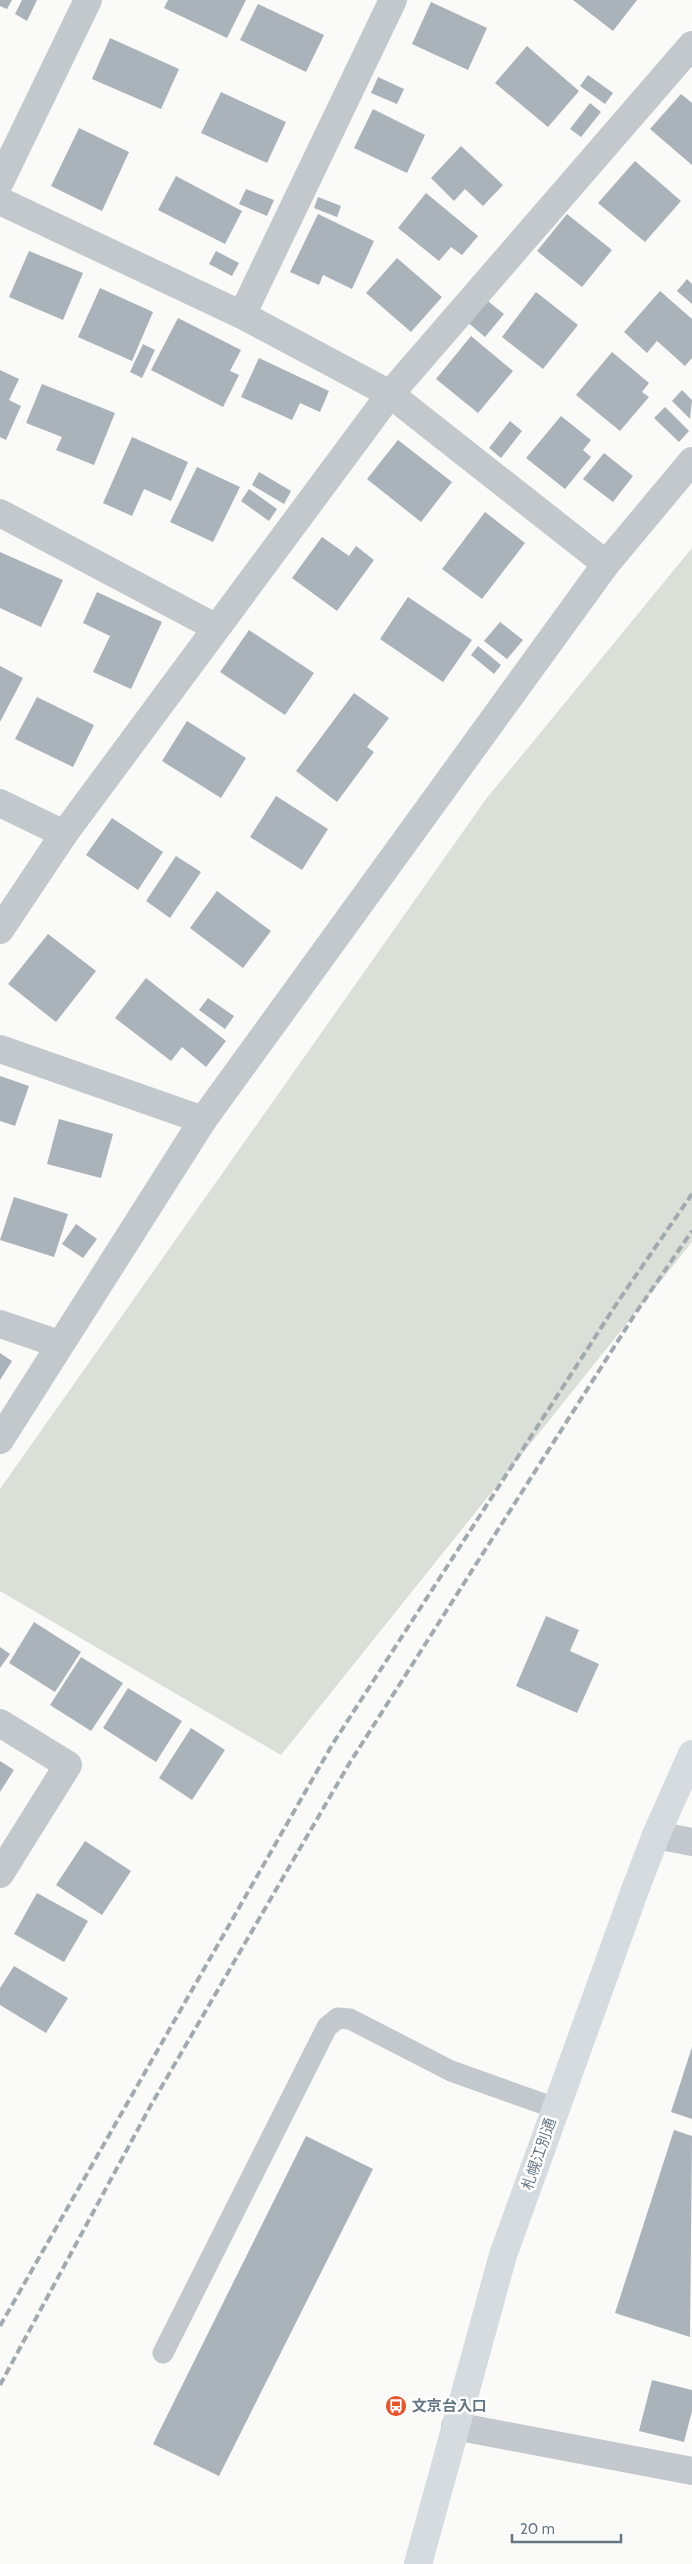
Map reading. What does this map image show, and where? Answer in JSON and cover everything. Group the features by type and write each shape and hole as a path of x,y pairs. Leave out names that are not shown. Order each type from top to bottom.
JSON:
{"highway":[{"name":"札幌江別通","path":"418,2564 454,2426 503,2255 555,2108 656,1836 692,1754"}],"street":[{"path":"0,182 88,0"},
{"path":"242,315 393,0"},
{"path":"0,930 64,834 390,394 692,45"},
{"path":"0,201 242,315 390,394 606,564"},
{"path":"0,1440 59,1344 203,1120 606,564 692,461"},
{"path":"0,513 216,627"},
{"path":"0,803 64,834"},
{"path":"0,1049 203,1120"},
{"path":"0,1324 59,1344"},
{"path":"0,1723 68,1765 0,1874"},
{"path":"656,1836 692,1842"},
{"path":"454,2426 692,2471"}],"lane":[{"path":"163,2353 327,2027 338,2018 350,2019 450,2071 555,2108"}],"shaded area":[{"path":"692,548 692,1242 281,1755 0,1591 0,1489 486,799"}],"building":[{"path":"0,0 12,0 7,9 0,6"},
{"path":"22,0 37,0 27,21 15,14"},
{"path":"168,0 246,0 227,38 164,8"},
{"path":"573,0 637,0 613,31"},
{"path":"431,2 487,28 468,70 412,44"},
{"path":"258,4 324,35 306,72 240,40"},
{"path":"110,38 179,69 161,109 92,79"},
{"path":"527,46 579,91 548,127 495,83"},
{"path":"588,75 613,93 605,104 580,86"},
{"path":"378,77 404,89 397,104 371,93"},
{"path":"221,92 286,122 267,163 201,133"},
{"path":"681,94 692,103 692,165 650,129"},
{"path":"590,103 601,112 581,137 570,129"},
{"path":"373,109 425,135 407,173 354,148"},
{"path":"79,128 129,152 102,211 51,186"},
{"path":"461,146 503,185 483,206 465,189 454,201 431,178"},
{"path":"635,161 681,201 645,242 598,203"},
{"path":"176,176 242,211 225,244 158,210"},
{"path":"246,189 274,200 267,216 239,204"},
{"path":"426,193 478,236 462,255 451,247 439,261 398,228"},
{"path":"318,197 341,206 337,217 314,208"},
{"path":"318,214 374,241 352,289 323,275 319,285 290,272"},
{"path":"567,214 612,250 582,287 537,251"},
{"path":"29,251 83,273 63,320 9,297"},
{"path":"216,251 239,263 232,276 209,264"},
{"path":"397,258 442,297 411,332 366,293"},
{"path":"687,279 692,284 692,304 677,291"},
{"path":"100,288 153,312 132,361 78,337"},
{"path":"660,291 692,319 692,358 685,366 657,341 647,353 624,332"},
{"path":"536,292 578,325 543,369 502,337"},
{"path":"484,298 504,314 485,337 465,320"},
{"path":"178,318 241,350 230,371 239,375 223,407 151,370"},
{"path":"471,336 513,371 478,413 436,379"},
{"path":"143,344 155,350 142,378 130,372"},
{"path":"612,352 649,383 642,392 649,397 620,431 576,395"},
{"path":"259,358 329,391 320,412 300,403 292,420 241,397"},
{"path":"0,370 19,379 9,400 21,406 6,440 0,437"},
{"path":"42,384 115,413 94,465 56,450 62,437 26,423"},
{"path":"682,390 692,400 690,419 672,401"},
{"path":"665,407 689,431 679,442 654,418"},
{"path":"561,416 591,440 583,450 591,457 565,489 526,458"},
{"path":"510,421 522,431 501,458 489,448"},
{"path":"132,437 188,462 171,501 144,489 132,516 103,503"},
{"path":"398,440 452,482 421,522 367,479"},
{"path":"604,453 633,476 613,502 583,479"},
{"path":"197,467 240,487 213,542 170,522"},
{"path":"259,472 291,491 284,504 252,485"},
{"path":"249,489 277,509 269,521 241,501"},
{"path":"485,512 525,543 482,599 442,569"},
{"path":"322,537 349,556 356,546 374,560 337,611 292,578"},
{"path":"0,552 63,580 41,627 0,608"},
{"path":"97,592 162,622 131,689 93,672 110,636 83,623"},
{"path":"408,597 472,640 443,682 380,639"},
{"path":"500,622 523,640 507,659 484,641"},
{"path":"249,630 314,673 285,715 220,672"},
{"path":"478,646 501,665 494,674 471,655"},
{"path":"0,666 23,678 0,722"},
{"path":"354,693 389,718 367,747 374,752 337,802 296,771"},
{"path":"37,697 94,725 73,767 15,739"},
{"path":"187,721 246,758 221,798 162,761"},
{"path":"276,796 328,829 302,870 250,837"},
{"path":"112,818 163,852 138,890 86,855"},
{"path":"176,856 201,872 170,918 146,901"},
{"path":"217,891 271,931 243,968 190,928"},
{"path":"48,934 96,971 56,1022 8,984"},
{"path":"146,978 226,1041 206,1067 182,1047 171,1061 115,1018"},
{"path":"208,998 234,1016 225,1029 199,1010"},
{"path":"0,1076 29,1086 15,1126 0,1121"},
{"path":"59,1119 113,1134 101,1178 47,1164"},
{"path":"14,1197 68,1214 54,1257 0,1240"},
{"path":"76,1224 97,1239 83,1258 62,1244"},
{"path":"0,1353 12,1361 0,1380"},
{"path":"546,1616 579,1630 570,1651 599,1664 577,1713 516,1686"},
{"path":"34,1622 81,1652 55,1692 9,1663"},
{"path":"0,1647 10,1654 0,1668"},
{"path":"81,1657 123,1683 91,1731 50,1705"},
{"path":"128,1688 182,1721 156,1762 103,1728"},
{"path":"191,1728 225,1750 192,1800 159,1778"},
{"path":"0,1761 14,1770 0,1792"},
{"path":"85,1841 131,1871 102,1915 56,1885"},
{"path":"37,1893 88,1921 64,1962 14,1934"},
{"path":"14,1966 68,1998 46,2033 0,2005 0,1988"},
{"path":"692,2047 692,2119 671,2112"},
{"path":"674,2130 692,2136 690,2337 615,2313"},
{"path":"306,2136 373,2169 219,2476 153,2444"},
{"path":"652,2380 692,2390 692,2411 684,2442 639,2431"}],"railway":[{"path":"0,2326 332,1745 619,1300 692,1194"},
{"path":"0,2385 151,2105 349,1764 637,1311 692,1231"}],"place":[{"name":"文京台入口","path":"396,2406"}]}
